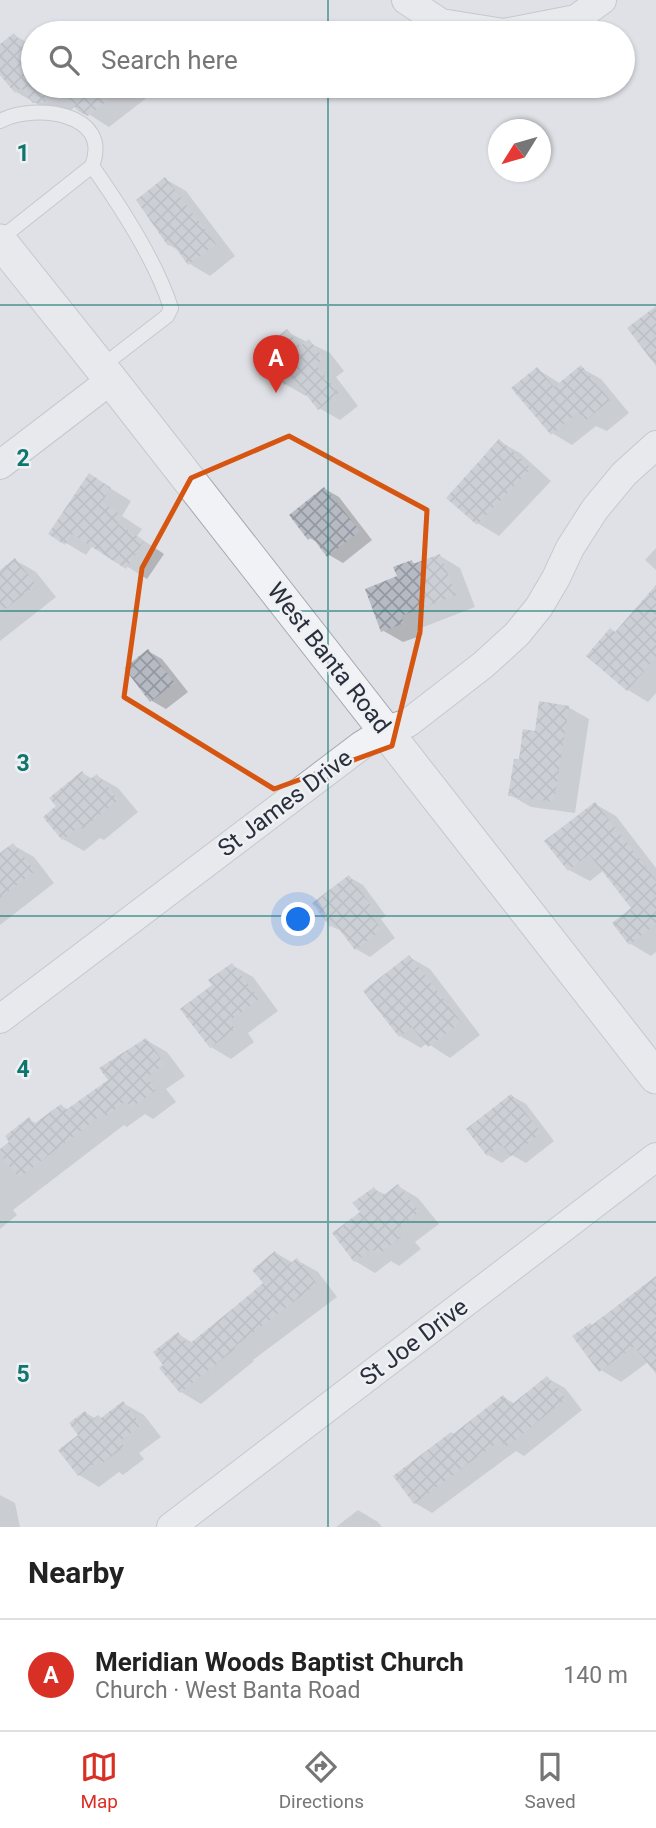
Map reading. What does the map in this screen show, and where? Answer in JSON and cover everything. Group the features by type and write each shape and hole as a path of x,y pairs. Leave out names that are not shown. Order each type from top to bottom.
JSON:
{"street":[{"path":"406,0 439,21"},
{"path":"566,21 576,19 602,0"},
{"name":"West Banta Road","path":"0,240 656,1077"},
{"path":"0,465 106,373"},
{"name":"St James Drive","path":"0,1019 362,745 386,730 408,723 483,665 517,634 539,607 576,538 595,509 624,474 656,444"},
{"name":"St Joe Drive","path":"171,1527 656,1157"}],"lane":[{"path":"0,121 13,114 62,114 83,124 95,138 97,155 92,166 0,240"},
{"path":"92,166 122,210 166,291 171,308 167,316 106,373"}],"highlighted area":[{"path":"289,436 427,510 420,632 392,746 274,789 124,697 142,568 191,478"}],"building":[{"path":"14,33 21,42 21,88 15,93 0,75 0,44"},
{"path":"29,98 51,98 44,103 33,103"},
{"path":"67,98 111,98 88,116 78,111"},
{"path":"165,177 216,244 188,265 172,243 168,246 136,200"},
{"path":"656,306 656,366 627,328"},
{"path":"287,329 300,346 309,339 324,359 316,365 339,393 318,410 293,378 284,385 259,352"},
{"path":"581,365 610,400 585,421 578,412 551,435 511,388 537,367 554,387"},
{"path":"499,439 531,468 477,525 446,498"},
{"path":"89,473 111,488 102,502 122,516 117,523 144,541 126,569 72,534 65,545 48,534"},
{"path":"324,487 360,531 327,557 312,537 308,540 289,515"},
{"path":"440,554 456,595 401,616 404,623 381,632 365,589 397,576 393,567 412,560 413,564"},
{"path":"15,558 36,585 0,613 0,570"},
{"path":"656,585 656,657 627,691 586,656 610,628 615,632"},
{"path":"148,649 175,683 150,702 124,668"},
{"path":"539,701 569,706 554,802 508,796 514,759 519,759 523,729 535,731"},
{"path":"82,771 89,780 97,774 118,800 82,829 80,826 62,840 43,817 56,806 49,798"},
{"path":"595,802 656,880 656,924 629,945 612,923 631,908 589,854 568,871 544,841"},
{"path":"13,843 35,871 0,898 0,853"},
{"path":"349,875 373,908 368,911 382,930 355,950 335,924 330,927 312,903"},
{"path":"409,955 461,1022 428,1047 412,1027 399,1037 363,991"},
{"path":"232,963 259,999 229,1021 235,1029 210,1048 180,1009 212,985 208,980"},
{"path":"146,1038 165,1064 147,1077 156,1090 131,1108 126,1101 106,1116 104,1113 19,1178 0,1154 0,1149 9,1142 5,1136 29,1117 34,1124 61,1104 66,1110 108,1080 99,1068"},
{"path":"511,1094 541,1133 511,1156 502,1145 487,1156 466,1129"},
{"path":"398,1184 419,1212 396,1230 401,1237 378,1255 372,1248 354,1262 332,1233 360,1212 352,1203 374,1187 381,1197"},
{"path":"275,1251 287,1266 297,1258 317,1284 234,1347 235,1349 180,1393 159,1368 163,1365 153,1352 178,1332 188,1345 237,1305 263,1283 252,1270"},
{"path":"656,1276 656,1374 634,1346 599,1372 572,1336 590,1323 592,1325"},
{"path":"547,1376 566,1399 506,1447 500,1440 414,1504 393,1476 503,1395 511,1405"},
{"path":"123,1401 141,1425 120,1441 124,1447 101,1464 99,1460 78,1476 58,1450 78,1435 69,1423 85,1411 92,1420 98,1415 101,1418"}],"place":[{"name":"Meridian Woods Baptist Church","path":"276,393"}]}
